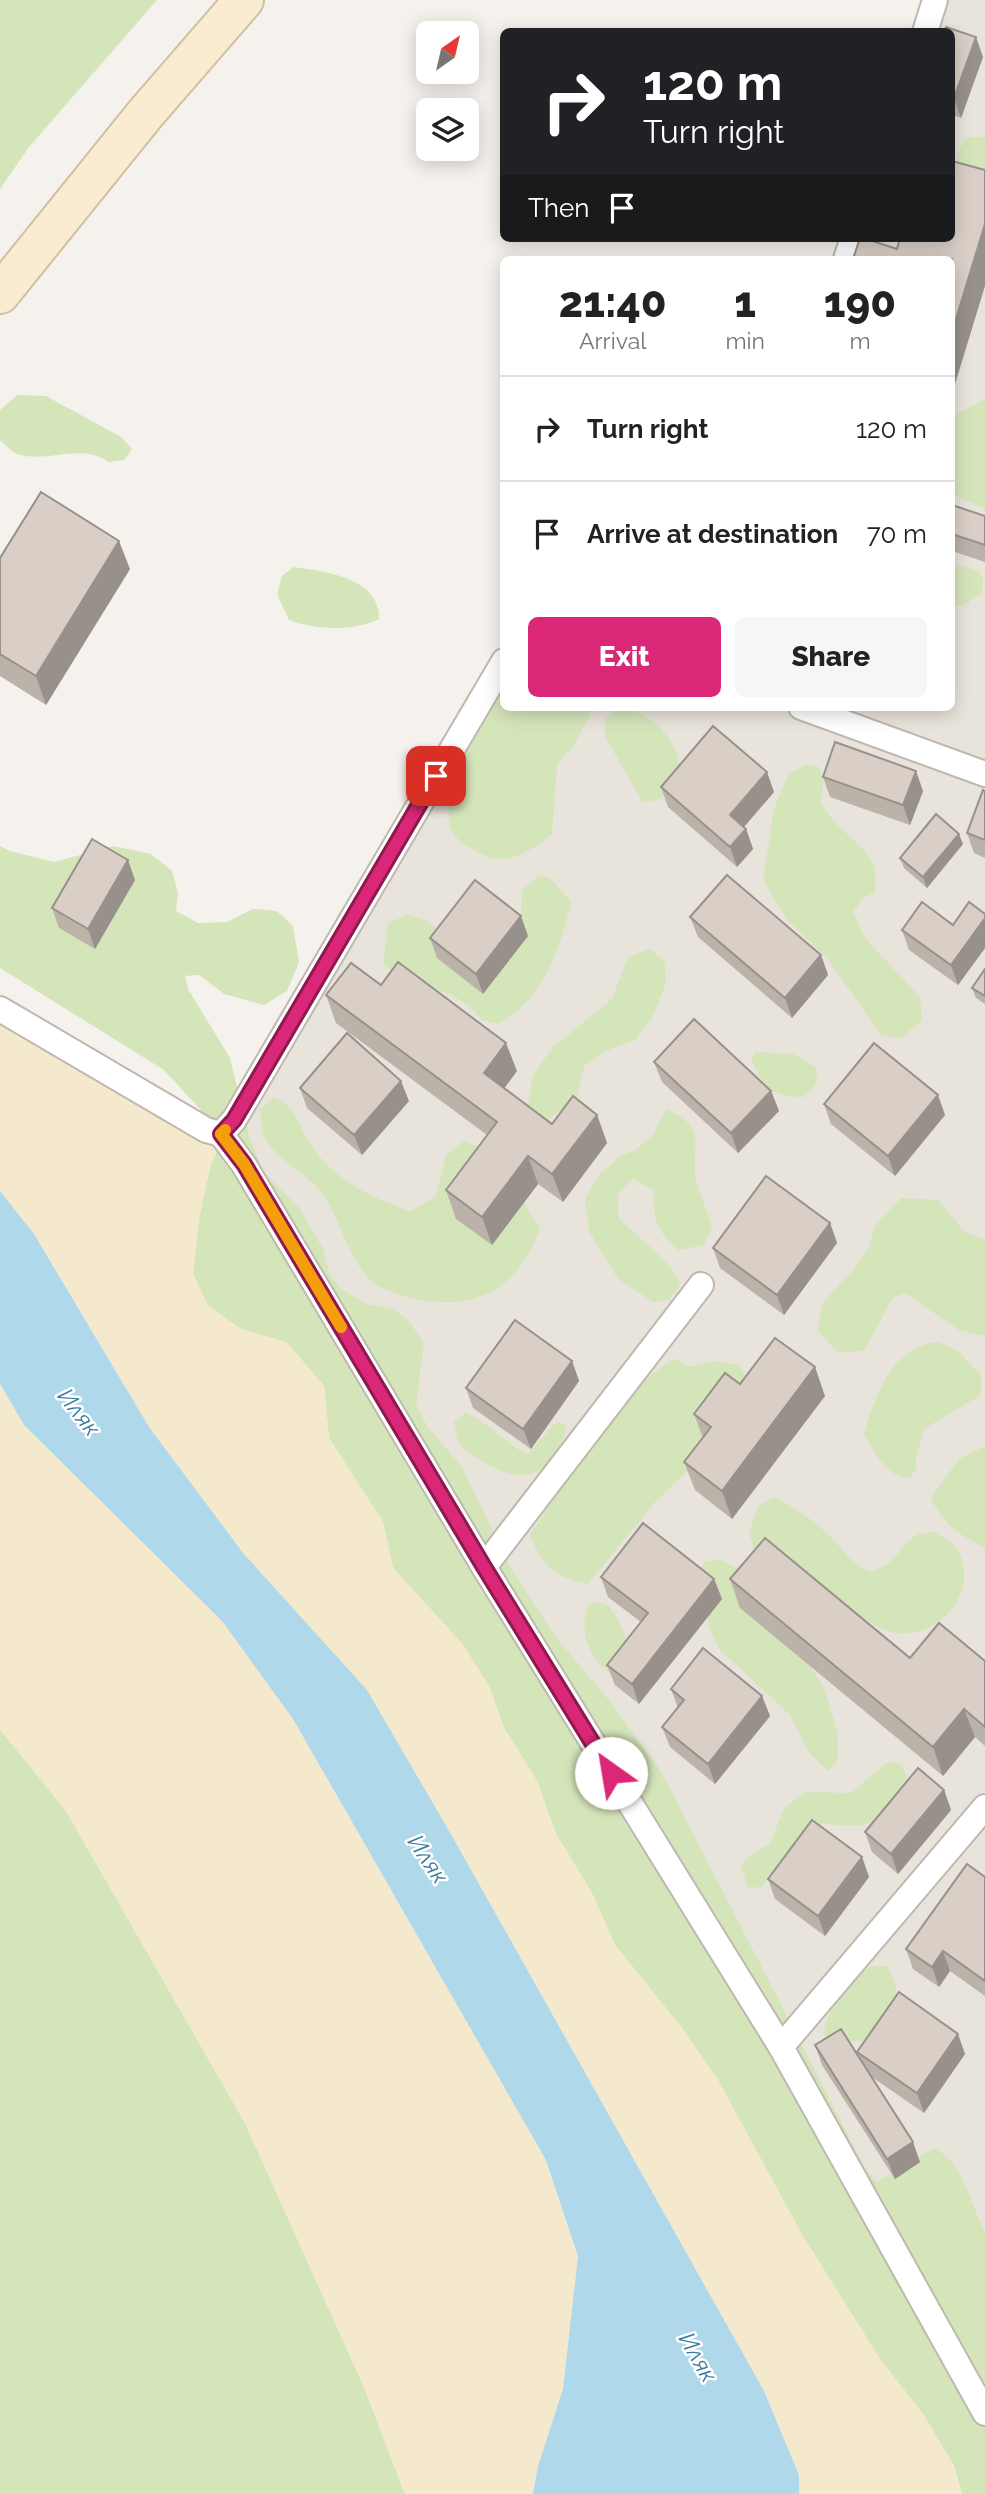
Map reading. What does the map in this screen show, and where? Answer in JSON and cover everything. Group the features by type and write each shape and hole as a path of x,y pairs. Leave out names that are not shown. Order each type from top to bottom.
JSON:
{"street":[{"path":"0,294 146,113 244,0"}],"lane":[{"path":"926,28 936,0"},
{"path":"221,1134 234,1120 500,668"},
{"path":"813,711 985,774"},
{"path":"0,1009 206,1130 221,1134 244,1164 484,1567 781,2047 985,2413"},
{"path":"484,1567 701,1285"},
{"path":"781,2047 985,1807"}],"shaded area":[{"path":"942,0 985,0 985,2413 221,1143 500,663 500,711 955,711 955,256 850,256 855,242 955,242 955,28 932,28"}],"green space":[{"path":"0,0 157,0 29,147 0,189"},
{"path":"967,137 985,137 985,202 960,170 956,155"},
{"path":"17,395 46,396 121,437 132,449 124,460 109,462 86,454 41,457 15,453 0,440 0,410"},
{"path":"985,399 985,507 982,508 955,495 955,415"},
{"path":"955,564 978,571 983,578 982,593 964,605 955,606"},
{"path":"293,567 335,574 361,586 377,605 379,619 346,628 311,626 289,620 277,594 282,576"},
{"path":"500,691 500,711 592,711 574,745 557,765 552,834 518,856 499,859 490,857 458,839 450,824 449,805 463,761"},
{"path":"616,711 632,711 657,726 670,740 677,757 679,773 675,787 663,797 643,802 605,737 605,719"},
{"path":"806,764 819,767 824,781 820,800 825,810 868,855 874,867 875,892 863,898 853,912 865,938 920,997 922,1020 901,1039 881,1035 827,958 788,921 763,880 774,809 788,775"},
{"path":"0,846 54,862 114,846 151,854 172,871 178,893 176,911 198,923 227,922 253,909 277,911 293,926 299,962 287,991 264,1005 224,994 199,975 185,976 188,989 230,1058 249,1135 262,1170 299,1208 323,1249 329,1273 341,1289 366,1304 392,1308 409,1321 424,1344 416,1405 427,1426 462,1467 510,1567 555,1636 608,1699 662,1773 865,2168 877,2182 934,2148 953,2163 960,2174 985,2232 985,2494 962,2494 954,2466 923,2414 880,2359 801,2233 718,2080 682,2028 615,1945 591,1891 556,1834 537,1781 504,1728 489,1686 393,1568 383,1522 329,1438 324,1386 286,1342 241,1329 208,1306 193,1274 199,1219 210,1167 209,1119 164,1070 0,968"},
{"path":"539,876 549,877 571,902 567,920 555,955 538,987 514,1014 498,1024 482,1020 459,999 409,980 383,964 388,923 407,915 425,920 440,930 521,919 522,890"},
{"path":"650,949 665,962 666,983 652,1018 635,1040 608,1050 585,1065 576,1099 548,1120 528,1105 533,1075 553,1047 612,999 628,957"},
{"path":"756,1052 793,1054 816,1067 817,1083 804,1097 776,1092 764,1083 755,1068 751,1058"},
{"path":"274,1097 289,1107 312,1147 344,1179 382,1201 411,1211 436,1196 446,1155 463,1141 490,1151 540,1228 520,1267 507,1281 491,1292 474,1299 455,1302 434,1302 407,1297 377,1285 369,1279 354,1257 327,1200 307,1178 273,1150 264,1136 260,1110"},
{"path":"666,1109 680,1116 693,1130 696,1180 712,1227 704,1245 679,1250 665,1237 655,1217 654,1190 633,1179 618,1194 618,1217 660,1256 681,1283 670,1299 653,1302 618,1279 589,1231 585,1200 597,1177 620,1156 634,1151 653,1135"},
{"path":"901,1198 938,1200 966,1233 985,1239 985,1336 959,1330 905,1293 892,1299 864,1351 838,1352 817,1330 823,1302 853,1270 869,1247 875,1226"},
{"path":"939,1342 959,1352 981,1375 981,1395 924,1429 916,1458 917,1469 909,1478 900,1476 887,1468 864,1435 880,1389 898,1362 923,1345"},
{"path":"675,1359 691,1367 713,1361 739,1365 748,1380 694,1465 656,1501 588,1584 558,1574 539,1554 530,1534 618,1411 657,1370"},
{"path":"465,1413 528,1454 553,1425 560,1422 567,1427 548,1464 535,1472 522,1475 507,1473 491,1467 459,1444 454,1422"},
{"path":"985,1446 985,1547 953,1528 940,1514 931,1498 959,1459"},
{"path":"774,1497 812,1521 833,1539 852,1561 869,1572 886,1565 910,1539 923,1533 934,1532 956,1547 963,1565 964,1582 958,1598 948,1613 935,1624 919,1631 901,1633 878,1627 821,1589 754,1551 749,1533 759,1505"},
{"path":"720,1559 755,1579 824,1688 838,1734 838,1760 828,1771 809,1752 790,1715 720,1650 709,1628 700,1570 705,1562"},
{"path":"597,1602 608,1605 619,1622 626,1641 624,1659 608,1672 590,1650 585,1633 588,1604"},
{"path":"0,1729 66,1811 245,2123 364,2387 405,2494 0,2494"},
{"path":"889,1761 902,1765 911,1786 882,1816 853,1826 823,1823 802,1836 762,1887 748,1888 741,1865 750,1855 770,1844 784,1808 806,1792 851,1793"},
{"path":"871,1966 887,1966 896,1986 897,2004 866,2039 834,2045 823,2034 830,2014 847,1987"}],"sand":[{"path":"0,1009 221,1143 210,1167 199,1219 193,1274 208,1306 241,1329 286,1342 324,1386 329,1438 383,1522 393,1568 462,1643 489,1686 504,1728 537,1781 556,1834 591,1891 615,1945 682,2028 718,2080 801,2233 880,2359 923,2414 954,2467 962,2494 799,2494 799,2475 764,2391 452,1836 149,1427 34,1234 0,1191"},
{"path":"0,1384 24,1425 222,1621 293,1719 546,2160 578,2256 563,2389 538,2466 533,2494 405,2494 364,2387 245,2123 66,1811 0,1729"}],"water":[{"name":"Иляк","path":"0,1191 34,1234 149,1427 243,1553 367,1690 764,2391 799,2475 799,2494 533,2494 538,2466 563,2389 578,2256 546,2160 293,1719 222,1621 24,1425 0,1384"}],"building":[{"path":"955,30 976,37 955,95"},
{"path":"955,162 985,170 985,224 955,322 955,256 854,256 859,242 875,242 897,249 899,242 955,242"},
{"path":"41,492 119,541 36,676 0,654 0,558"},
{"path":"955,506 985,516 985,545 955,535"},
{"path":"713,726 767,772 730,815 746,829 730,847 661,787"},
{"path":"835,742 916,771 903,805 823,777"},
{"path":"983,790 985,791 985,840 967,833"},
{"path":"936,814 959,834 923,877 900,858"},
{"path":"92,839 128,860 88,929 52,908"},
{"path":"727,875 821,955 785,998 690,917"},
{"path":"475,880 521,916 476,974 430,938"},
{"path":"922,902 953,925 969,902 985,914 985,918 951,965 902,930"},
{"path":"398,962 506,1043 484,1073 552,1124 573,1096 597,1115 552,1174 528,1156 482,1217 446,1190 497,1122 326,995 351,963 381,985"},
{"path":"985,969 985,996 972,988"},
{"path":"694,1019 771,1091 731,1133 654,1062"},
{"path":"347,1033 401,1081 354,1135 300,1088"},
{"path":"874,1043 938,1095 888,1156 824,1104"},
{"path":"766,1176 830,1223 777,1295 713,1248"},
{"path":"515,1320 572,1361 523,1429 466,1388"},
{"path":"775,1338 815,1367 722,1491 684,1462 711,1427 694,1414 725,1373 740,1384"},
{"path":"643,1523 714,1579 632,1684 607,1665 648,1613 601,1577"},
{"path":"765,1538 910,1658 939,1623 985,1661 985,1727 964,1709 933,1747 730,1579"},
{"path":"703,1648 762,1696 708,1764 662,1727 684,1700 671,1689"},
{"path":"918,1768 944,1790 891,1854 865,1832"},
{"path":"812,1820 862,1857 818,1916 768,1879"},
{"path":"967,1864 985,1877 985,1981 943,1951 932,1967 906,1949"},
{"path":"899,1992 958,2034 917,2093 857,2052"},
{"path":"841,2029 913,2142 887,2159 815,2045"}],"slow traffic":[{"path":"225,1130 221,1134 244,1164 341,1327"}],"route":[{"path":"436,776 234,1120 221,1134 244,1164 484,1567 611,1773"}]}
